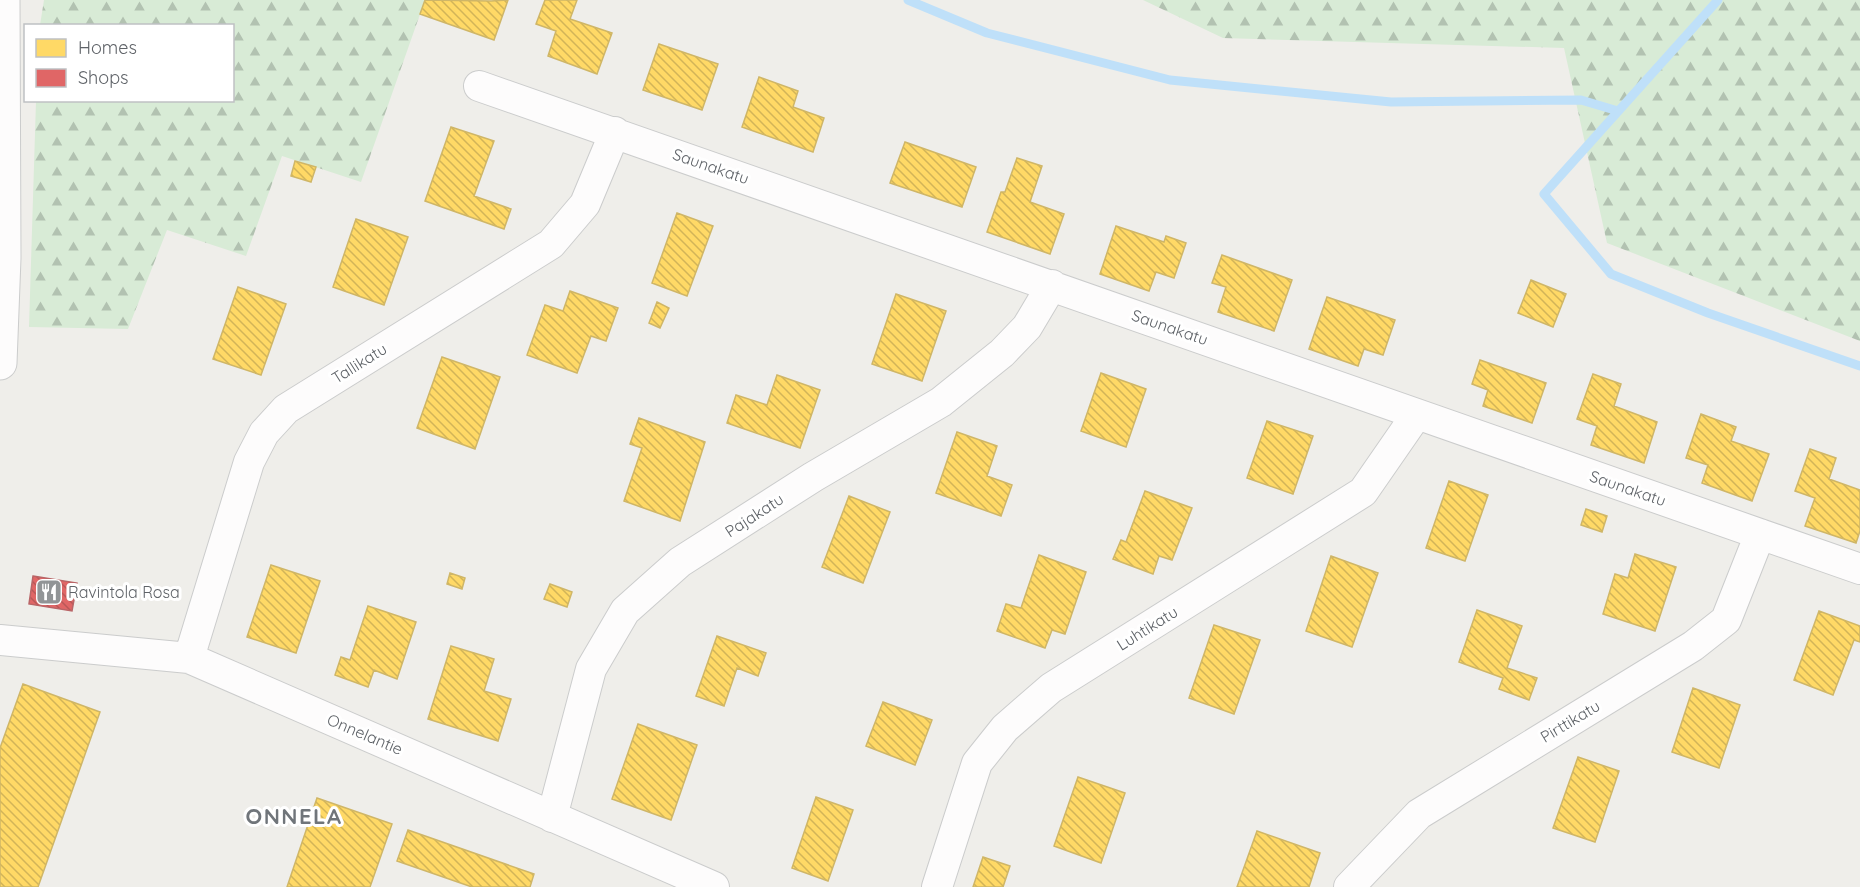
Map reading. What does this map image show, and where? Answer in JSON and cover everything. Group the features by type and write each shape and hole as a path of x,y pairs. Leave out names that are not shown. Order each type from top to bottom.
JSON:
{"street":[{"path":"0,363 4,258 1,43 3,0"},
{"name":"Saunakatu","path":"479,86 1860,569"},
{"name":"Tallikatu","path":"189,658 249,462 264,432 286,409 551,244 585,204 615,132"},
{"name":"Pajakatu","path":"552,817 591,669 625,611 680,562 813,477 941,402 1002,353 1027,327 1052,285"},
{"name":"Luhtikatu","path":"937,887 977,763 1005,728 1051,688 1363,492 1417,414"},
{"name":"Pirttikatu","path":"1349,887 1419,814 1693,646 1726,620 1760,534"},
{"name":"Onnelantie","path":"0,640 189,658 714,887"}],"green space":[{"path":"44,0 425,0 361,182 282,156 246,256 167,230 128,329 29,327 36,102 234,102 234,24 40,24"},
{"path":"1143,0 1860,0 1860,341 1607,243 1564,48 1223,38"}],"building: Homes":[{"path":"425,0 508,0 494,40 420,14"},
{"path":"545,0 577,0 570,19 612,33 597,74 548,56 556,31 536,24"},
{"path":"659,44 718,64 702,110 643,90"},
{"path":"759,77 798,91 793,107 824,118 813,152 742,127"},
{"path":"451,127 494,141 474,196 511,209 504,229 425,201"},
{"path":"905,142 976,167 962,207 890,183"},
{"path":"1017,158 1042,166 1030,202 1064,214 1050,254 987,232 1001,192 1005,192"},
{"path":"295,161 316,167 311,182 291,176"},
{"path":"677,213 713,226 687,296 652,283"},
{"path":"356,219 408,237 384,305 333,287"},
{"path":"1116,226 1164,242 1166,236 1186,243 1174,278 1156,272 1149,291 1100,274"},
{"path":"1222,255 1292,280 1274,331 1218,312 1226,287 1212,283"},
{"path":"1531,280 1566,294 1553,327 1518,313"},
{"path":"238,287 286,304 261,375 213,359"},
{"path":"570,291 618,308 606,341 591,336 577,373 527,355 545,305 563,311"},
{"path":"896,294 946,311 922,381 872,364"},
{"path":"1327,297 1395,320 1383,355 1364,349 1358,366 1309,349"},
{"path":"657,302 669,308 660,328 649,323"},
{"path":"442,357 500,377 475,449 417,428"},
{"path":"1480,360 1546,383 1532,423 1483,406 1488,390 1472,384"},
{"path":"1101,373 1146,389 1126,447 1081,431"},
{"path":"1593,374 1621,384 1614,406 1657,422 1644,463 1591,445 1597,426 1577,419"},
{"path":"777,375 820,390 800,448 727,423 736,395 767,405"},
{"path":"1701,414 1736,427 1731,441 1769,454 1752,501 1702,483 1708,465 1686,458"},
{"path":"639,418 705,442 680,521 624,501 642,448 630,444"},
{"path":"1267,421 1313,436 1293,494 1247,478"},
{"path":"957,432 997,446 987,476 1012,485 1001,516 936,493"},
{"path":"1810,449 1836,458 1829,479 1860,490 1860,531 1856,543 1805,526 1815,498 1795,491"},
{"path":"1449,481 1488,495 1465,561 1426,548"},
{"path":"1145,491 1192,508 1172,560 1159,556 1153,574 1113,559 1121,540 1126,542"},
{"path":"849,496 890,512 863,583 822,567"},
{"path":"1586,509 1607,516 1602,532 1581,525"},
{"path":"1635,554 1676,567 1655,631 1603,614 1615,574 1628,578"},
{"path":"1039,555 1086,572 1065,634 1052,630 1045,648 997,631 1006,604 1021,608"},
{"path":"1331,556 1378,573 1352,647 1306,631"},
{"path":"271,565 320,581 296,653 247,637"},
{"path":"450,573 465,578 462,589 447,584"},
{"path":"550,584 572,592 567,607 544,599"},
{"path":"368,606 416,622 397,679 374,670 368,687 335,675 341,657 350,660"},
{"path":"1477,610 1522,626 1507,668 1537,678 1529,700 1499,689 1503,678 1459,662"},
{"path":"1819,611 1860,626 1860,642 1854,640 1833,695 1794,680"},
{"path":"1214,625 1260,640 1234,714 1189,698"},
{"path":"717,636 766,653 758,676 737,668 724,706 696,696"},
{"path":"451,646 494,659 484,691 511,699 498,741 428,719"},
{"path":"23,684 100,712 38,887 0,887 0,748"},
{"path":"1693,688 1740,705 1719,768 1672,752"},
{"path":"883,702 932,720 915,765 866,746"},
{"path":"638,724 697,745 671,820 612,799"},
{"path":"1578,757 1619,771 1595,842 1553,828"},
{"path":"1078,777 1125,793 1101,863 1054,846"},
{"path":"816,797 853,810 828,881 792,868"},
{"path":"317,798 392,824 370,887 287,887"},
{"path":"408,830 534,874 530,887 472,887 397,861"},
{"path":"1257,831 1320,853 1309,887 1237,887"},
{"path":"983,857 1010,866 1003,887 973,887"}],"building: Shops":[{"path":"33,576 77,583 72,611 29,604"}],"waterway":[{"path":"908,0 987,33 1170,80 1391,102 1581,100 1618,111"},
{"path":"1718,0 1544,194 1611,274 1708,313 1860,366"}],"place":[{"name":"Ravintola Rosa","path":"49,592"}],"district":[{"name":"ONNELA","path":"294,816"}]}
